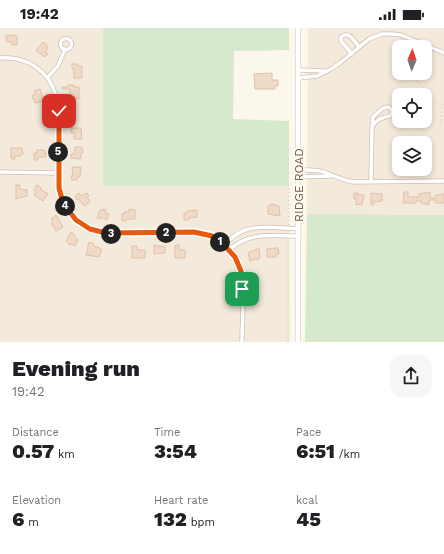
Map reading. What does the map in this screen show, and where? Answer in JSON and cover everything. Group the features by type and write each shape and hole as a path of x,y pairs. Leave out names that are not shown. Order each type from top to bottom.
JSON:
{"street":[{"name":"RIDGE ROAD","path":"298,28 298,342"},
{"path":"352,54 341,40 341,37 344,34 350,36 359,47"},
{"path":"298,78 317,76 336,66 369,39 377,35 392,34 404,37 444,53"},
{"path":"47,78 58,66 64,50"},
{"path":"0,58 15,58 36,67 47,78 55,90 58,105 59,188 63,203 76,220 90,229 102,233 200,233 212,236 224,245 235,257 241,271 242,342"},
{"path":"298,70 324,71"},
{"path":"372,127 375,121 380,118 390,116 392,110 389,107 383,108 373,117 372,127 372,182"},
{"path":"298,170 315,170 348,181 444,182"},
{"path":"0,172 58,173"},
{"path":"298,177 331,176"},
{"path":"224,245 233,237 245,230 260,228 299,229"},
{"path":"229,250 236,244 248,238 262,236 299,236"}],"path":[{"path":"390,72 418,82 441,108"},
{"path":"432,136 438,132 442,123 441,108 444,103"},
{"path":"411,176 411,182"},
{"path":"288,228 289,186"},
{"path":"288,236 288,342"}],"shaded area":[{"path":"0,28 103,28 103,186 289,186 290,342 0,342"},
{"path":"308,28 444,28 444,215 307,214"}],"green space":[{"path":"103,28 289,28 289,50 234,51 233,119 289,121 289,186 103,186"},
{"path":"307,214 444,215 444,342 305,342"}],"building":[{"path":"6,36 17,36 17,45 12,45 12,42 7,42"},
{"path":"44,42 48,48 45,52 48,54 45,57 36,51"},
{"path":"72,64 82,66 82,78 74,78 74,69 72,69"},
{"path":"272,73 272,80 278,80 278,86 275,86 275,89 255,89 254,74"},
{"path":"68,85 79,87 79,99 70,98 70,89 62,89 62,87 68,87"},
{"path":"40,89 43,101 35,103 32,96 36,94 34,91"},
{"path":"71,128 81,128 82,139 74,139 74,133 71,133"},
{"path":"75,147 81,147 81,149 83,149 81,159 71,158 71,154 74,154"},
{"path":"11,148 22,148 23,154 21,156 15,156 15,159 11,159"},
{"path":"37,150 45,150 46,157 38,157 38,160 34,160 34,153 37,153"},
{"path":"73,167 81,167 80,177 77,177 77,180 72,180 71,176 73,176"},
{"path":"16,185 20,185 20,189 27,190 27,196 16,199"},
{"path":"37,185 48,194 43,201 34,195 36,192 34,190"},
{"path":"404,192 408,192 408,197 419,197 419,194 430,192 430,198 436,198 436,195 444,194 444,203 436,203 436,200 429,200 429,205 421,203 421,201 416,201 416,203 403,203"},
{"path":"79,193 81,196 87,193 89,196 87,197 90,202 84,206 75,196"},
{"path":"354,193 364,195 362,204 356,205"},
{"path":"371,193 382,194 382,201 374,202 374,204 371,205"},
{"path":"271,204 279,206 280,216 268,214 268,206 271,206"},
{"path":"103,209 109,214 107,220 101,217 101,219 97,218 100,210"},
{"path":"129,209 135,210 135,219 126,219 126,221 122,221 122,214 124,214 124,212 129,212"},
{"path":"197,210 197,217 184,220 184,213 187,213 187,211"},
{"path":"56,215 63,227 56,231 51,223 53,221 51,219"},
{"path":"71,232 78,240 75,246 72,244 70,245 66,241"},
{"path":"89,242 102,250 99,257 86,255"},
{"path":"154,245 165,247 165,253 154,254"},
{"path":"175,245 179,245 179,250 185,250 185,258 175,258"},
{"path":"132,246 137,246 137,250 145,250 145,258 132,258"},
{"path":"259,248 260,257 258,260 256,259 250,261 248,253"},
{"path":"278,248 279,254 276,254 276,257 267,257 267,249"}],"route":[{"path":"59,111 59,188 63,203 76,220 90,229 102,233 194,232 212,236 229,250 239,264 242,289"}]}
